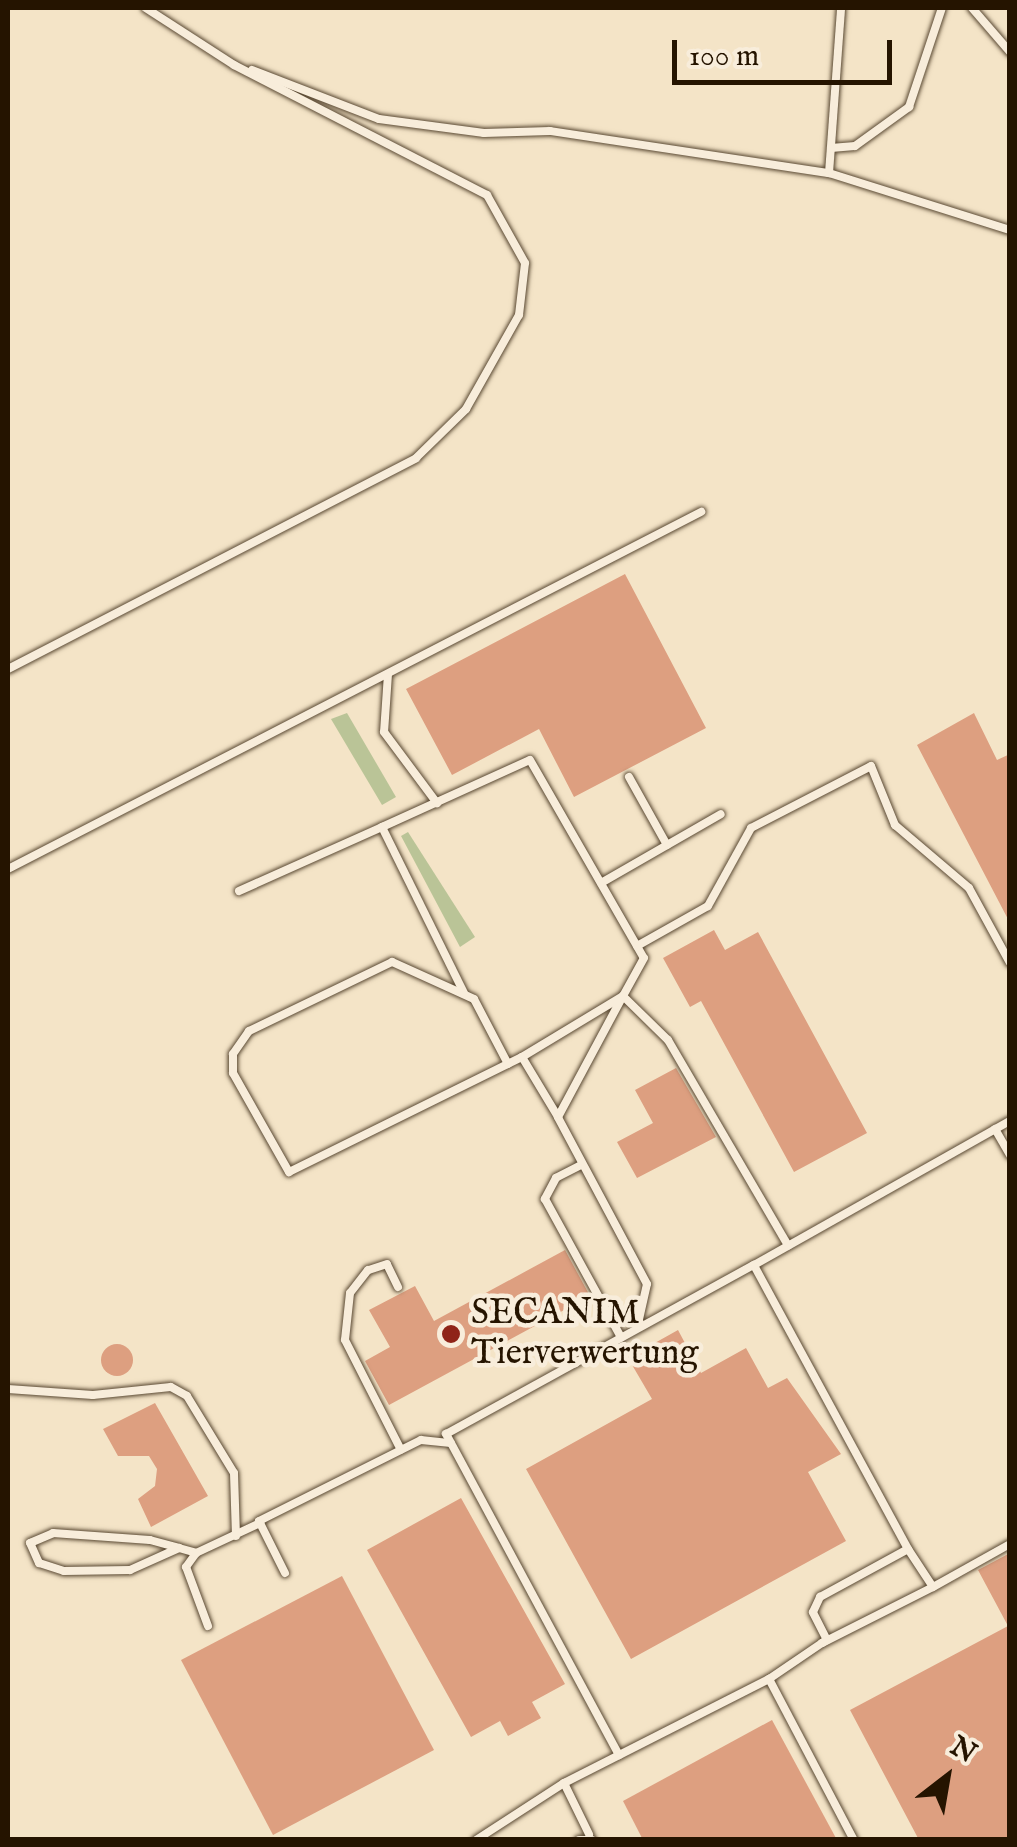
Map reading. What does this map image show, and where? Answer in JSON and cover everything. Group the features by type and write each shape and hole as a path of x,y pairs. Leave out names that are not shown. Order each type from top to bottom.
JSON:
{"lane":[{"path":"8,669 416,458 466,408 520,315 524,263 487,194 234,65 146,8"},
{"path":"162,8 173,25"},
{"path":"829,173 841,8"},
{"path":"831,148 856,146 908,107 942,8"},
{"path":"972,8 1010,52"},
{"path":"234,65 379,119 484,134 550,130 829,173 1010,230"},
{"path":"8,869 701,512"},
{"path":"388,674 384,732 436,803"},
{"path":"239,891 530,760 644,958 558,1118"},
{"path":"637,946 708,906 752,828 871,766 895,825 969,888 1010,964"},
{"path":"629,777 667,845"},
{"path":"600,883 722,814"},
{"path":"382,827 464,994 508,1064"},
{"path":"464,994 392,962 249,1031 232,1073 289,1172 522,1057 623,996"},
{"path":"623,996 668,1040 788,1245"},
{"path":"522,1057 647,1284 638,1328"},
{"path":"620,1754 446,1434 1010,1121"},
{"path":"995,1129 1010,1155"},
{"path":"581,1165 556,1178 545,1199 621,1337"},
{"path":"398,1288 387,1264 368,1270 350,1294 345,1340 401,1450"},
{"path":"754,1264 908,1549 933,1587"},
{"path":"8,1389 93,1396 171,1387 187,1396 234,1473 236,1536"},
{"path":"208,1626 186,1567 196,1553 401,1450 451,1443"},
{"path":"260,1523 286,1573"},
{"path":"179,1548 130,1570 64,1571 39,1563 30,1543 52,1534 179,1548 196,1553"},
{"path":"476,1840 564,1782 768,1680 822,1643 1010,1544"},
{"path":"822,1643 813,1612 820,1597 908,1549"},
{"path":"768,1680 854,1840"},
{"path":"564,1782 590,1837 579,1840"}],"green space":[{"path":"347,713 396,797 382,805 331,719"},
{"path":"408,832 475,937 460,947 401,836"}],"building":[{"path":"625,574 706,728 574,797 539,729 452,775 406,689"},
{"path":"974,713 997,760 1010,754 1010,923 917,745"},
{"path":"714,930 725,950 758,932 867,1133 794,1172 701,1001 690,1007 663,958"},
{"path":"676,1068 716,1137 637,1178 617,1142 653,1123 635,1090"},
{"name":"SECANIM Tierverwertung","path":"565,1250 590,1296 389,1405 365,1361 390,1347 369,1310 415,1286 434,1321"},
{"path":"678,1330 701,1373 746,1348 768,1388 787,1378 841,1454 808,1472 846,1541 631,1659 526,1469 652,1399 628,1358"},
{"path":"117,1344 128,1349 133,1360 128,1371 117,1376 106,1371 101,1360 106,1349"},
{"path":"155,1403 208,1496 151,1527 138,1499 155,1486 157,1469 149,1456 118,1456 103,1429"},
{"path":"461,1498 565,1684 532,1702 541,1718 508,1736 500,1721 471,1737 367,1550"},
{"path":"1010,1553 1010,1840 919,1840 850,1710 1008,1626 978,1570"},
{"path":"342,1576 434,1750 273,1835 181,1660"},
{"path":"772,1720 837,1840 643,1840 623,1801"}],"place":[{"name":"SECANIM Tierverwertung","path":"451,1334"}]}
